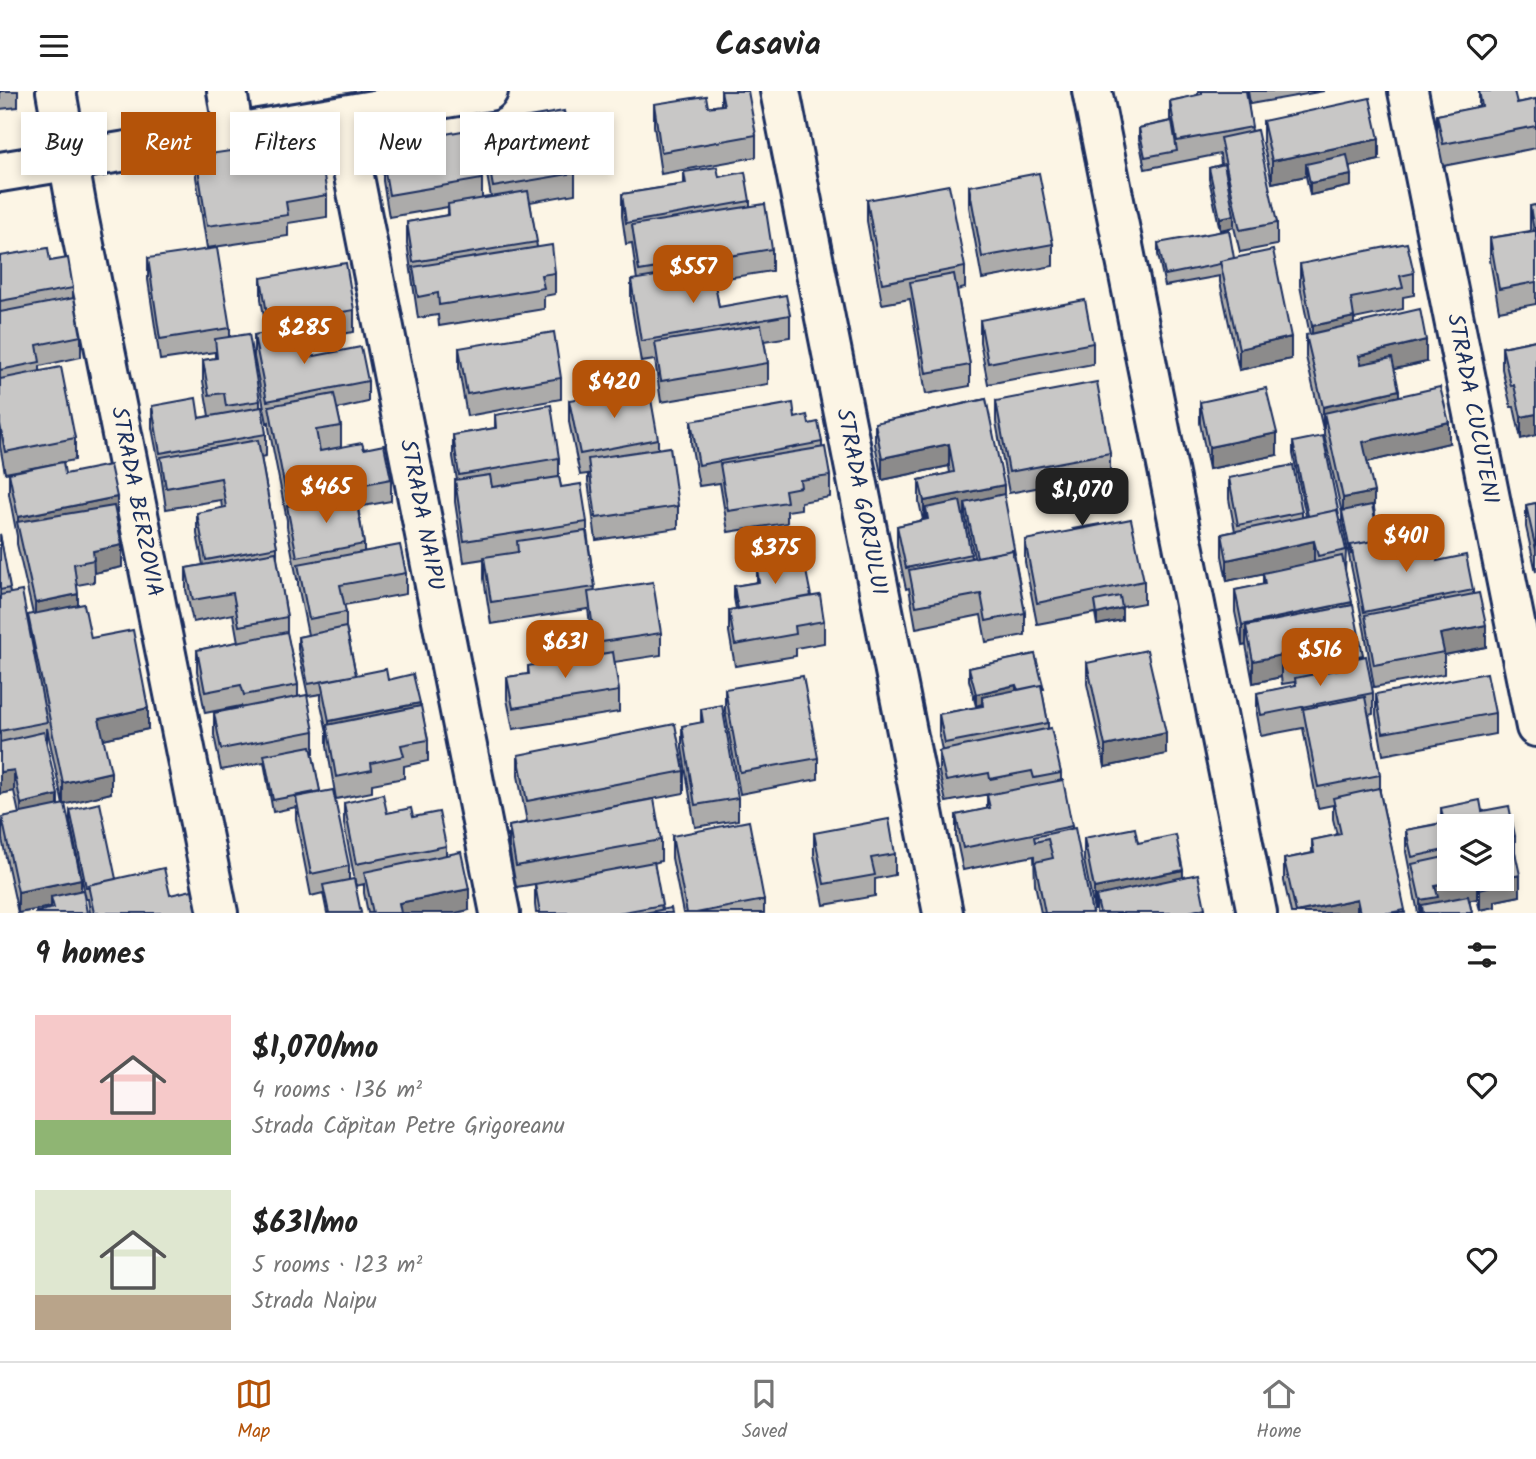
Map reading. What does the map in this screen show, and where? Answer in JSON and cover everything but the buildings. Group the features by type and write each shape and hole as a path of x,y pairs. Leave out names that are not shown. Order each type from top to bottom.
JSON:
{"street":[{"name":"STRADA BERZOVIA","path":"56,91 60,112"},
{"path":"227,91 230,112"},
{"path":"342,116 488,91"},
{"name":"STRADA GORJULUI","path":"780,91 943,913"},
{"path":"1092,91 1257,913"},
{"name":"STRADA CUCUTENI","path":"1408,91 1536,727"},
{"name":"STRADA NAIPU","path":"342,116 500,913"},
{"path":"107,155 230,135"},
{"path":"0,172 21,169"},
{"name":"STRADA BERZOVIA","path":"71,175 218,913"}]}
